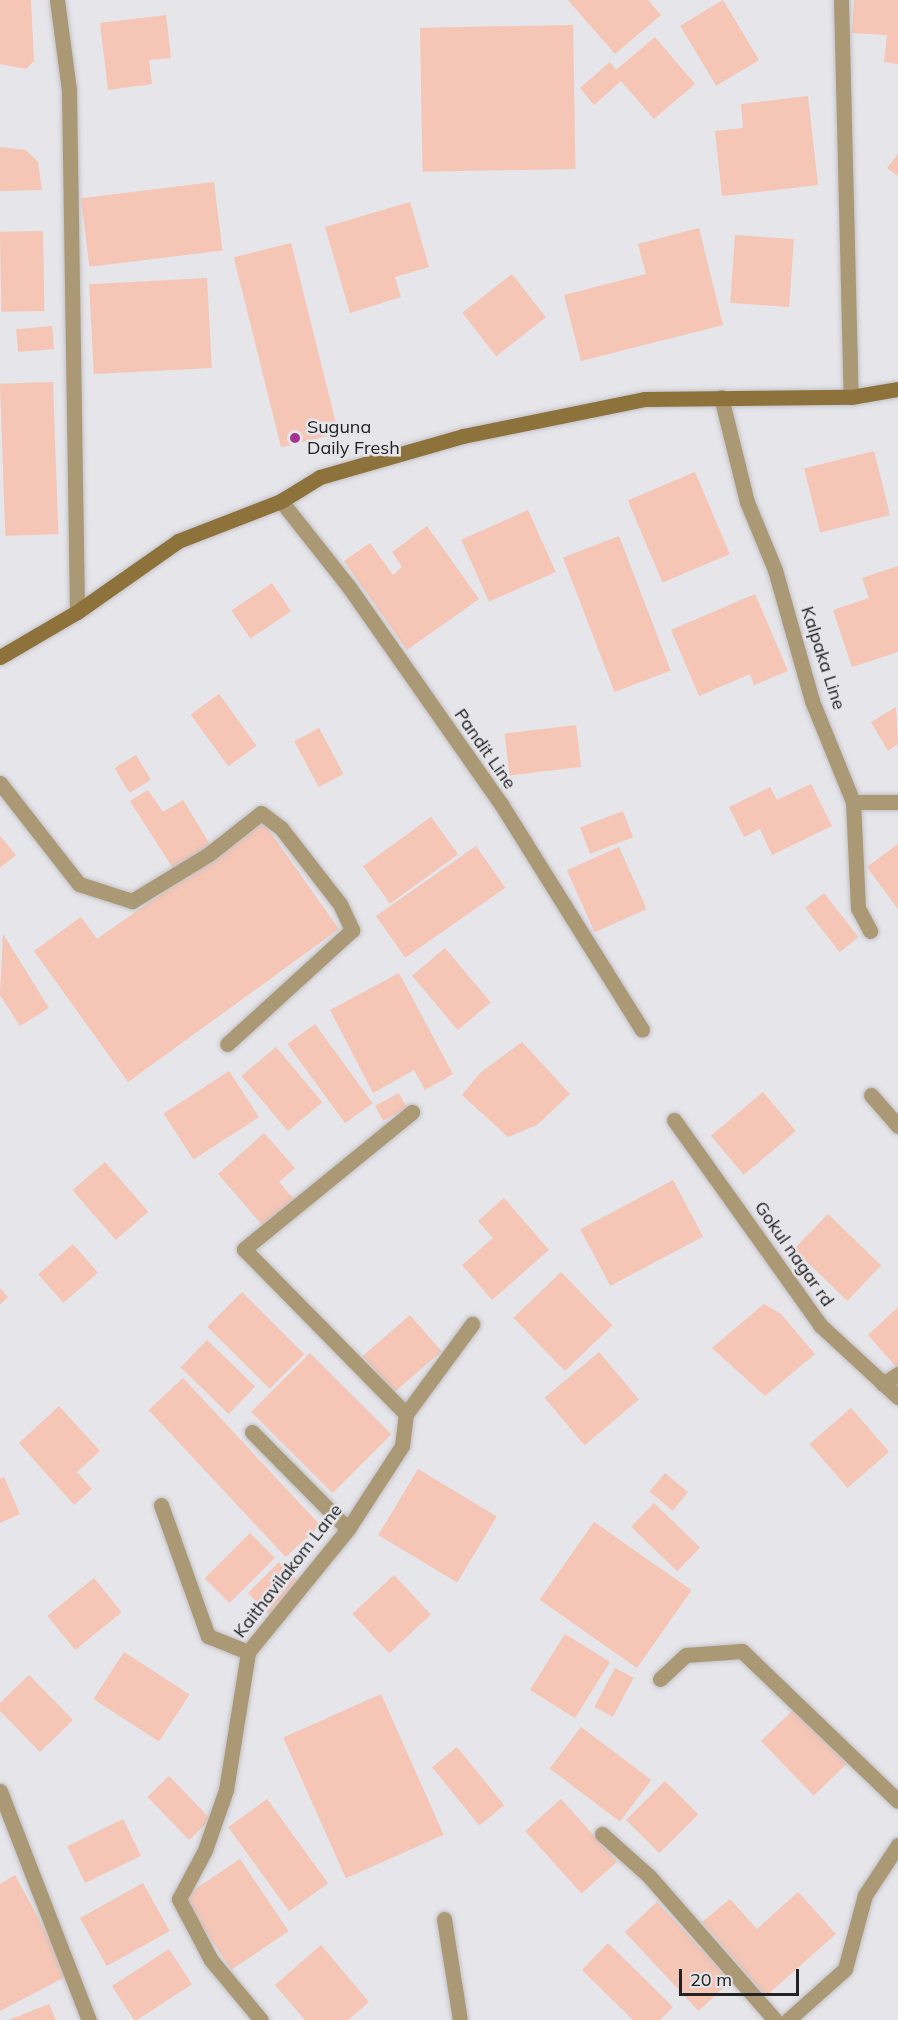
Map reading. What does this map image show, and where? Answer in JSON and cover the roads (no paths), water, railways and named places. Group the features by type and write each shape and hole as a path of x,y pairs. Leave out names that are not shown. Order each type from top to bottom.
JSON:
{"street":[{"path":"57,0 69,90 77,612"},
{"path":"841,0 851,396"},
{"path":"0,657 77,612 178,541 281,501 320,477 463,436 645,399 851,396 898,389"},
{"name":"Kalpaka Line","path":"721,397 747,502 775,570 812,701 853,802 858,908 870,931"},
{"name":"Pandit Line","path":"281,501 349,587 501,804 642,1030"},
{"path":"0,783 79,884 132,901 209,854 261,813 281,828 340,904 352,930 227,1044"},
{"path":"853,802 898,802"},
{"path":"871,1095 898,1126"},
{"path":"406,1414 244,1250 412,1112"},
{"name":"Gokul nagar rd","path":"674,1120 820,1325 898,1397"},
{"name":"Kaithavilakom Lane","path":"261,2020 211,1960 179,1899 205,1850 226,1790 248,1652 348,1529 402,1446 406,1414 472,1324"},
{"path":"883,1384 898,1374"},
{"path":"252,1432 348,1529"},
{"path":"161,1505 208,1636 248,1652"},
{"path":"660,1679 686,1655 742,1651 898,1801"},
{"path":"0,1791 89,2020"},
{"path":"602,1834 649,1876 775,2020"},
{"path":"788,2020 845,1969 865,1895 898,1845"},
{"path":"444,1919 459,2020"}],"place":[{"name":"Suguna Daily Fresh","path":"295,438"}]}
